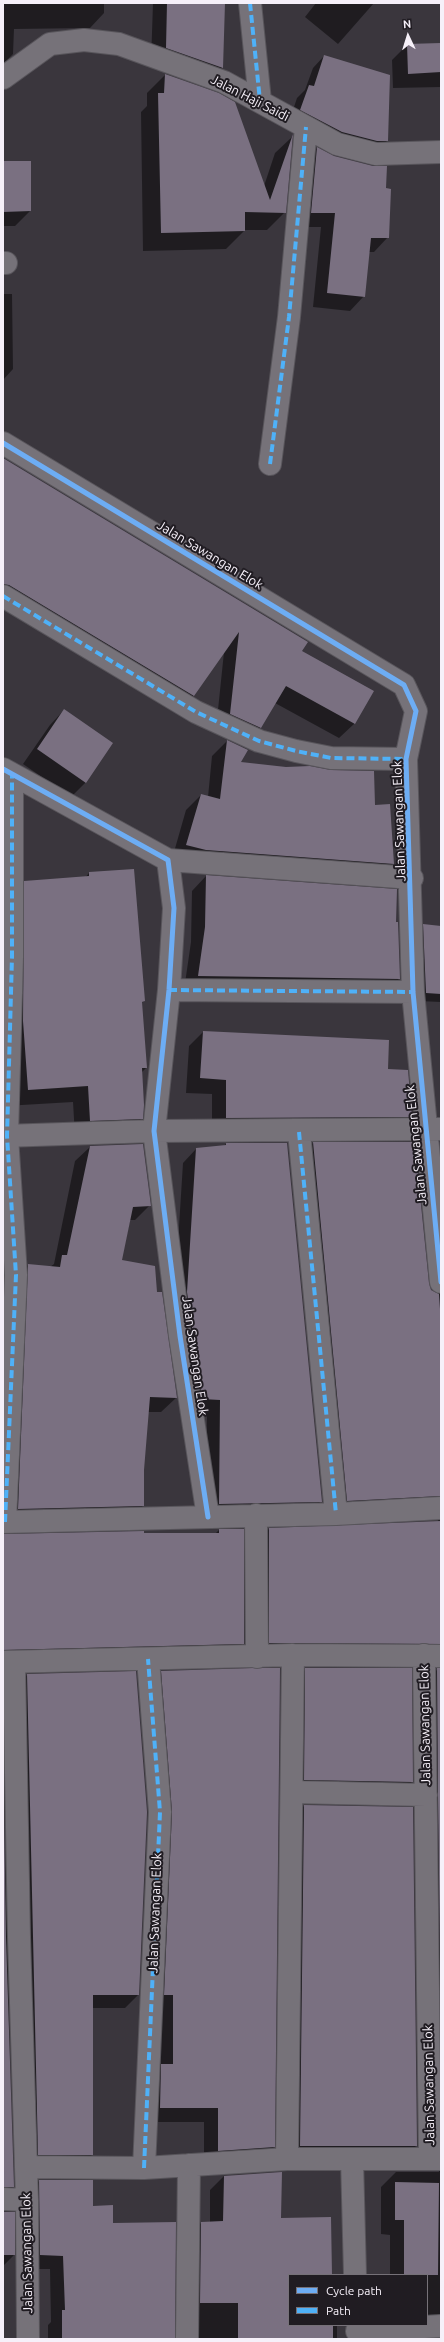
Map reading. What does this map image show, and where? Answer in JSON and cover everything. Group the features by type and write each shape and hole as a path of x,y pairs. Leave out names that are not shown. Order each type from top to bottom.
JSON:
{"street":[{"path":"250,3 260,101"},
{"name":"Jalan Haji Saidi","path":"10,73 50,44 84,40 119,44 224,82 337,144 376,154 441,152"},
{"path":"270,464 289,317 306,127"},
{"name":"Jalan Sawangan Elok","path":"3,444 404,685 416,711 406,759 412,878 413,992 433,1130 441,1282"},
{"name":"Jalan Sawangan Elok","path":"3,596 196,712 259,740 296,751 331,758 406,759"},
{"name":"Jalan Sawangan Elok","path":"8,772 168,860 412,878"},
{"name":"Jalan Sawangan Elok","path":"8,772 12,957 5,1136 16,1275 4,1522 208,1517 256,1514 336,1514 441,1508"},
{"name":"Jalan Sawangan Elok","path":"168,860 174,908 169,990 154,1131 180,1336 208,1517"},
{"path":"169,990 413,992"},
{"name":"Jalan Sawangan Elok","path":"5,1136 154,1131 299,1132 433,1130"},
{"path":"299,1132 336,1514"},
{"path":"256,1514 257,1657"},
{"path":"286,2159 293,1655"},
{"name":"Jalan Sawangan Elok","path":"26,2167 144,2168 286,2159 436,2159 426,1795 432,1656 293,1655 9,1662 27,2200 28,2339"},
{"name":"Jalan Sawangan Elok","path":"144,2168 160,1812 148,1659"},
{"name":"Jalan Sawangan Elok","path":"292,1792 426,1795"},
{"path":"352,2159 355,2274"},
{"path":"187,2339 189,2165"},
{"path":"3,2199 27,2200"},
{"path":"357,2332 441,2326"}],"building":[{"path":"167,3 225,3 223,68 166,48"},
{"path":"441,43 441,72 408,74 407,44"},
{"path":"324,55 390,75 388,141 377,141 342,132 300,110 309,85 314,86"},
{"path":"165,74 219,93 235,102 270,200 293,134 286,213 245,212 245,231 161,233 158,93 164,93"},
{"path":"317,147 334,156 373,166 387,166 386,188 391,189 389,238 371,238 365,297 327,293 335,213 311,213"},
{"path":"3,161 31,161 31,211 3,212"},
{"path":"3,458 308,642 302,651 374,691 355,724 286,686 261,728 230,714 239,632 194,696 9,585 3,584"},
{"path":"64,709 113,743 86,783 37,749"},
{"path":"227,740 248,750 241,762 286,767 310,766 331,770 374,771 375,805 390,804 394,864 206,850 186,845 201,794 220,799"},
{"path":"134,869 145,1001 142,1002 147,1068 142,1068 144,1105 143,1119 90,1121 88,1086 28,1090 23,1021 24,881 89,876 89,872"},
{"path":"206,875 397,889 396,922 398,922 400,979 198,976 205,927"},
{"path":"423,924 441,926 441,994 426,993"},
{"path":"203,1031 389,1040 388,1069 408,1070 412,1117 226,1118 226,1080 200,1078"},
{"path":"313,1142 415,1142 414,1167 417,1166 429,1283 431,1290 439,1294 441,1324 441,1496 347,1501"},
{"path":"226,1143 287,1143 322,1502 219,1504 220,1400 202,1399 187,1292 196,1148 226,1145"},
{"path":"143,1144 151,1206 133,1207 122,1260 155,1266 157,1292 162,1292 177,1398 150,1397 144,1470 144,1506 18,1509 28,1264 60,1267 62,1255 67,1255 90,1146"},
{"path":"441,1521 441,1644 269,1643 269,1528"},
{"path":"219,1529 244,1529 244,1644 3,1650 3,1534 144,1531 144,1533 219,1533"},
{"path":"280,1668 275,2147 218,2151 218,2108 160,2108 161,2064 173,2064 173,1995 164,1995 172,1812 161,1671"},
{"path":"305,1668 412,1668 413,1782 304,1780"},
{"path":"437,1668 441,1668 441,2033 438,1795"},
{"path":"136,1671 147,1812 139,1995 93,1995 93,2155 38,2155 27,1674"},
{"path":"3,1745 6,1937 14,2187 3,2187"},
{"path":"304,1805 413,1807 417,2146 300,2146"},
{"path":"282,2172 281,2218 331,2217 332,2274 288,2274 288,2326 333,2326 333,2339 238,2339 238,2303 200,2303 201,2222 223,2221 224,2176"},
{"path":"39,2180 93,2180 93,2206 113,2205 113,2223 176,2222 175,2339 62,2339 62,2310 65,2310 63,2256 40,2255"},
{"path":"395,2182 439,2183 438,2275 404,2274 404,2220 395,2220"},
{"path":"3,2212 15,2212 15,2255 3,2255"}],"marked path":[{"path":"250,3 260,101"},
{"path":"270,464 289,317 306,127"},
{"path":"3,596 196,712 259,741 296,751 331,758 406,759"},
{"path":"5,1522 16,1275 7,1136 12,957 12,775"},
{"path":"169,990 413,992"},
{"path":"299,1132 336,1514"},
{"path":"144,2168 160,1812 148,1659"}],"cycle path":[{"path":"3,443 404,685 416,711 406,759 413,992 441,1282"},
{"path":"3,769 168,860 174,908 169,990 154,1131 180,1336 208,1517"}]}
